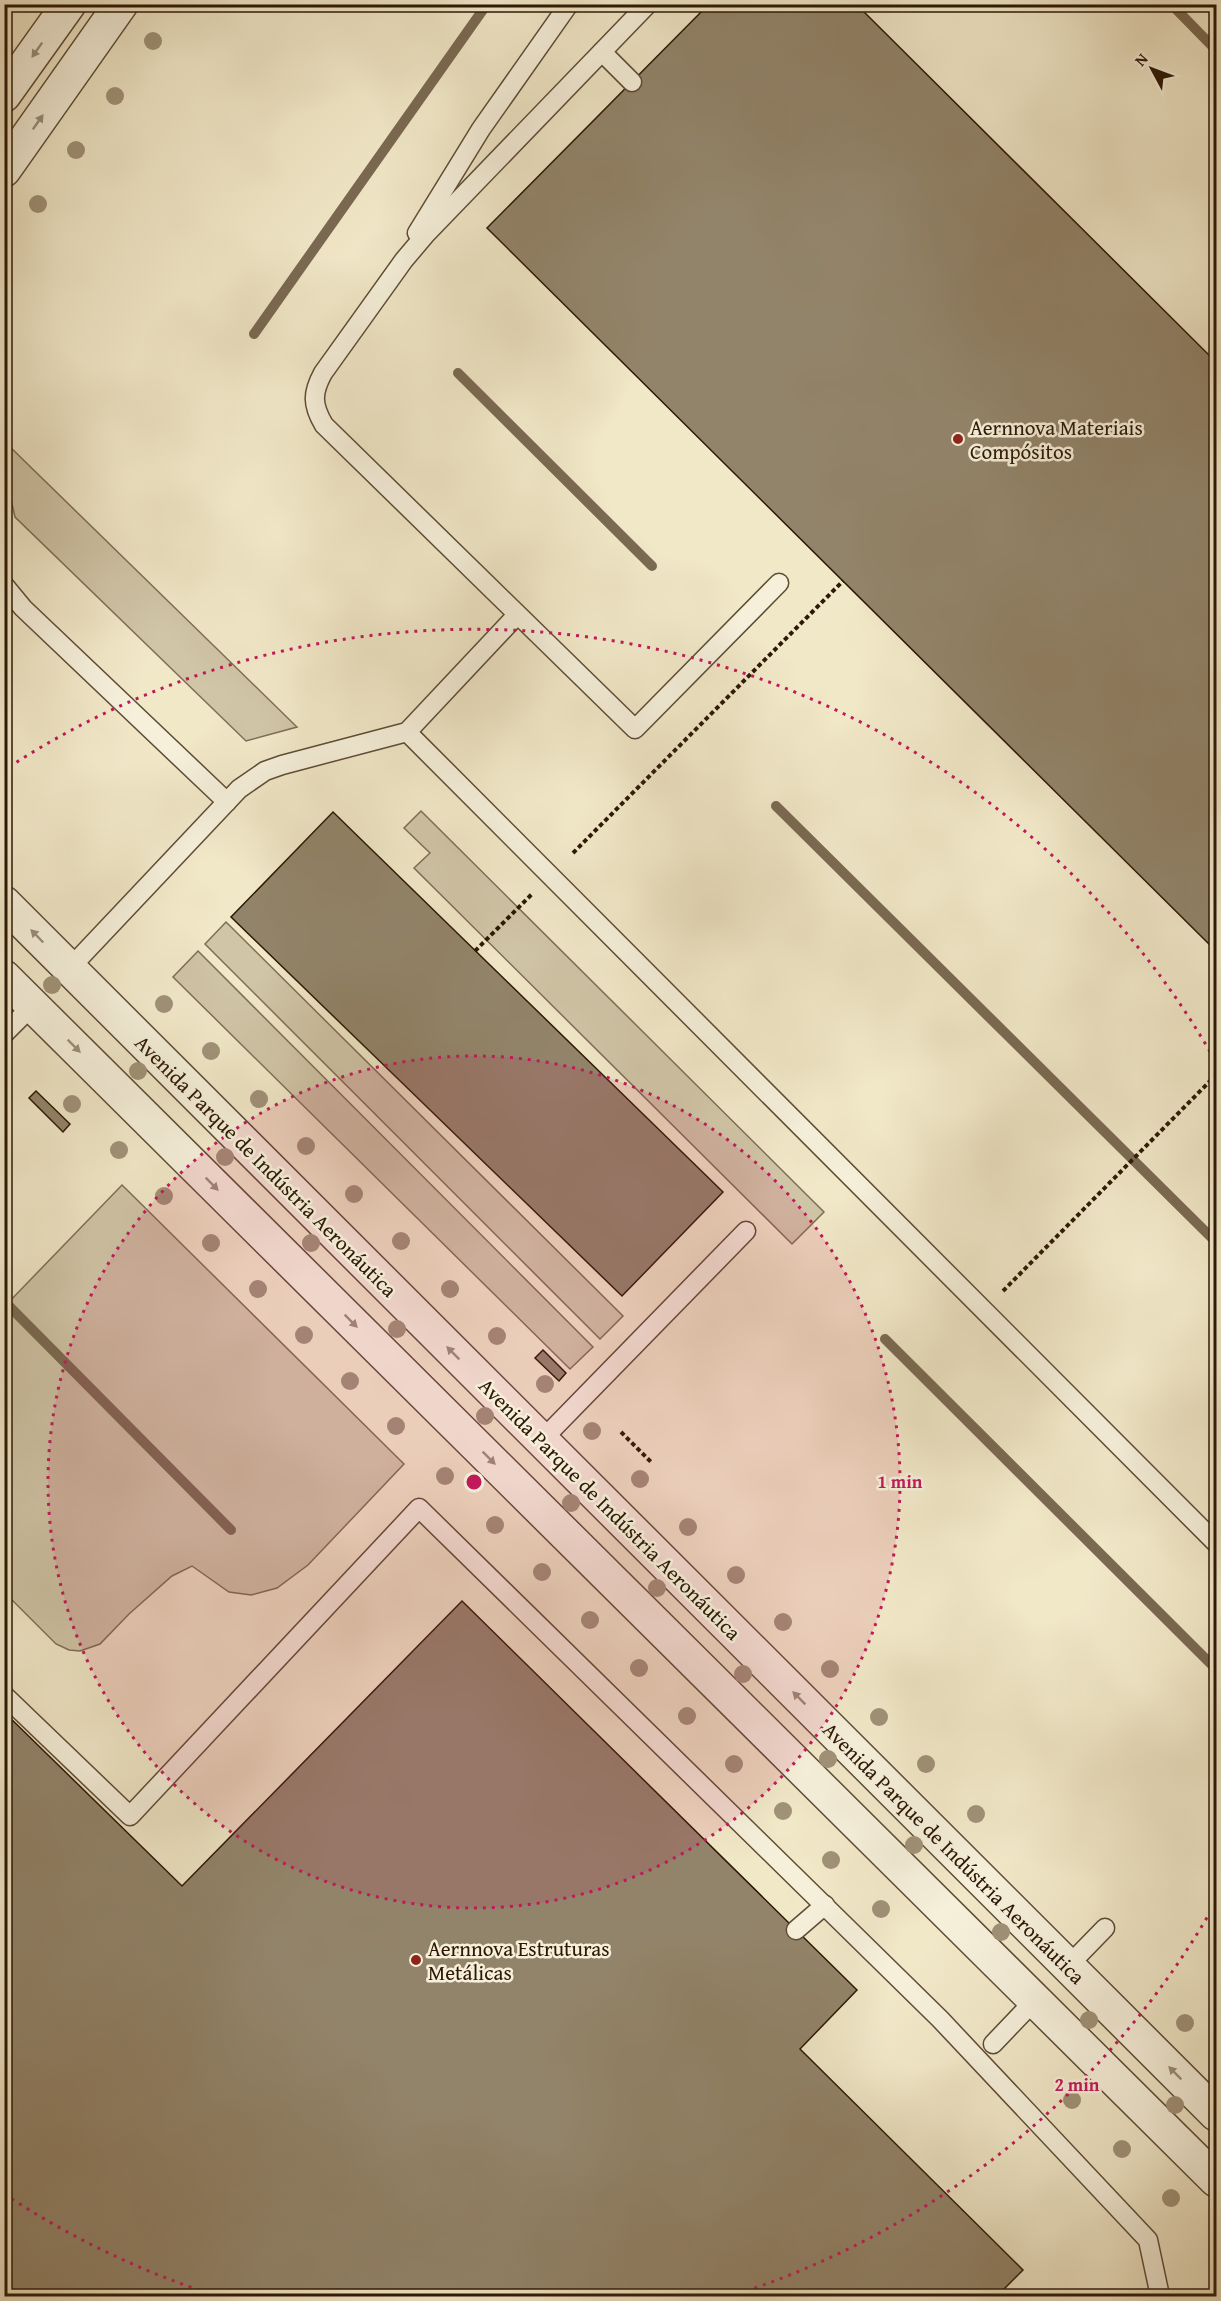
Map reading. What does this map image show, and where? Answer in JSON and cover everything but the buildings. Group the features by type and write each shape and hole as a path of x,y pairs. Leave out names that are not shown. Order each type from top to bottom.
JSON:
{"street":[{"path":"4,95 69,4"},
{"path":"4,170 121,4"},
{"name":"Avenida Parque de Indústria Aeronáutica","path":"4,903 1216,2114"},
{"path":"4,978 1216,2180"}],"lane":[{"path":"378,295 481,129 569,4"},
{"path":"648,4 426,234 404,260 320,379 314,399 316,412 324,425 635,729 779,583"},
{"path":"602,52 632,82"},
{"path":"4,585 23,608 227,802"},
{"path":"69,969 239,789 266,771 407,732 517,615"},
{"path":"407,732 1216,1543"},
{"path":"4,1034 33,1005"},
{"path":"541,1441 746,1231"},
{"path":"4,1695 130,1816 419,1508 940,2019 1148,2240 1160,2296"},
{"path":"796,1930 825,1905"},
{"path":"1068,1966 1105,1928"},
{"path":"993,2044 1035,2000"}],"path":[{"path":"573,853 843,581"},
{"path":"475,951 532,894"},
{"path":"983,1310 1216,1075"},
{"path":"621,1432 652,1463"}],"shaded area":[{"path":"5,442 297,727 246,741 15,517 5,473"},
{"path":"421,811 824,1212 792,1244 414,868 430,853 404,828"},
{"path":"226,922 623,1316 600,1339 205,944"},
{"path":"198,951 593,1347 570,1369 173,977"},
{"path":"122,1185 404,1464 308,1565 277,1588 251,1595 229,1592 192,1566 172,1576 129,1614 100,1644 80,1651 69,1650 56,1644 5,1593 5,1306"}],"waterway":[{"path":"254,334 487,4"},
{"path":"1171,4 1216,50"},
{"path":"458,373 652,566"},
{"path":"776,806 1216,1242"},
{"path":"4,1301 231,1530"},
{"path":"885,1339 1216,1669"}],"place":[{"name":"Aernnova Materiais Compósitos","path":"958,439"},
{"name":"Aernnova Estruturas Metálicas","path":"416,1960"}]}
